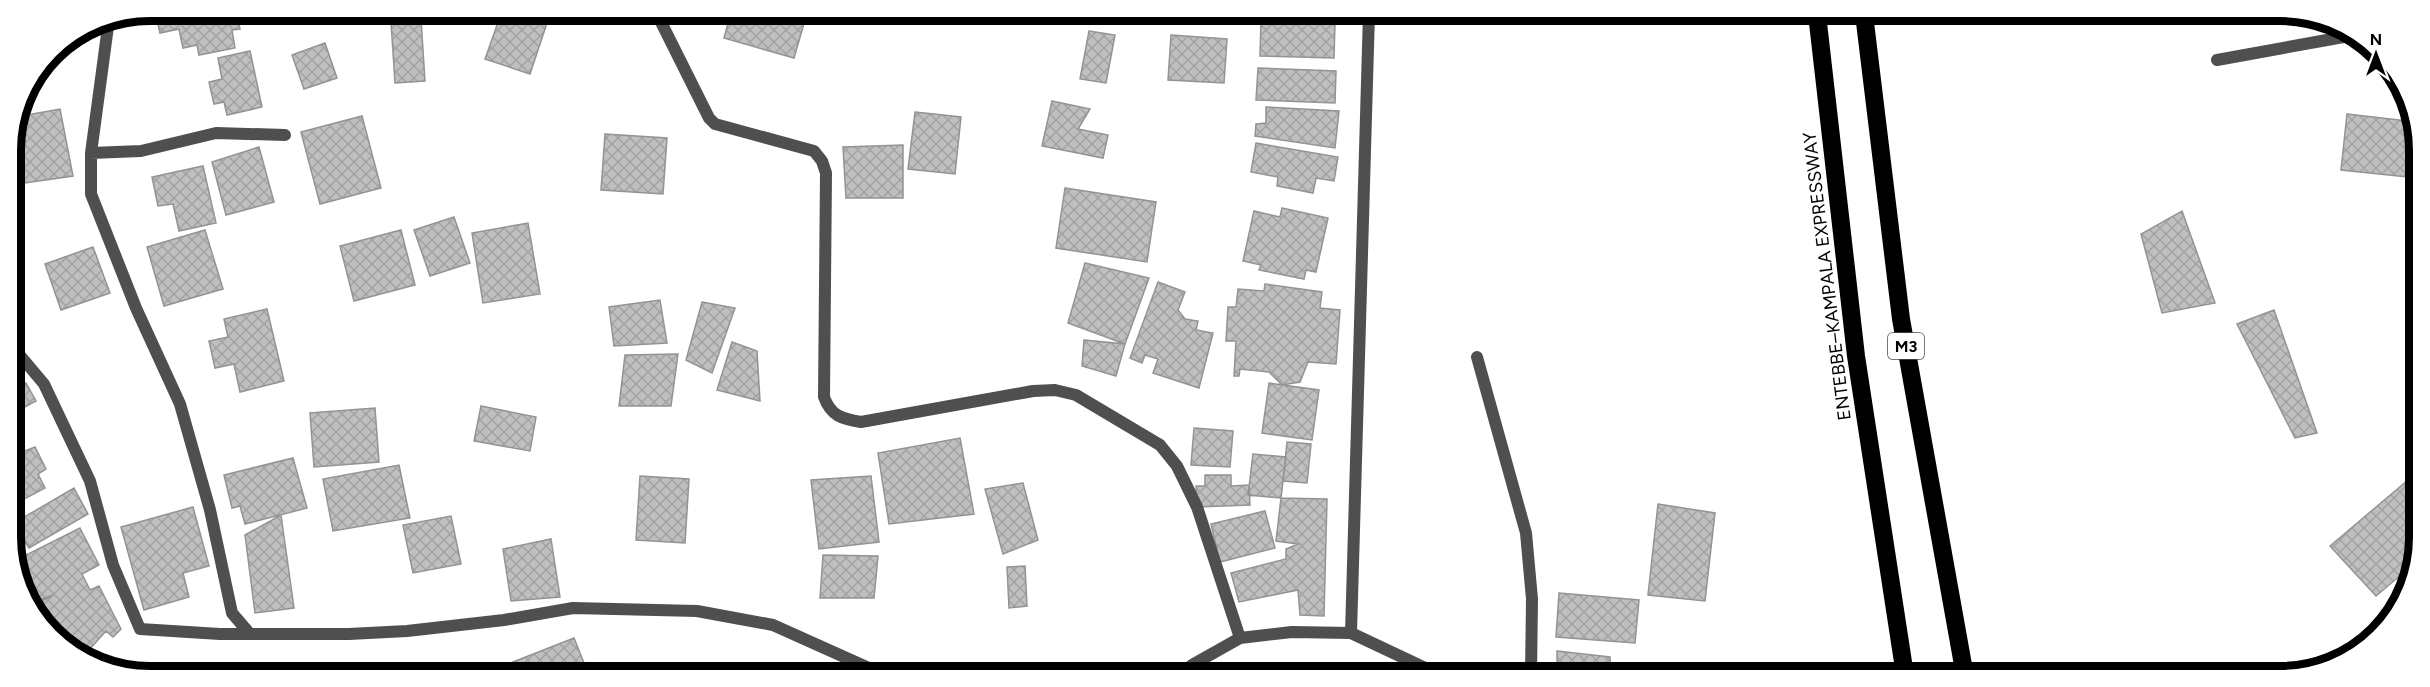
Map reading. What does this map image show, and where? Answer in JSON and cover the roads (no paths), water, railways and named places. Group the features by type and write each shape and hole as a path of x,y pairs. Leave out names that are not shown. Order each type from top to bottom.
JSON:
{"highway":[{"name":"ENTEBBE–KAMPALA EXPRESSWAY","path":"1818,21 1856,356 1904,666"},
{"name":"M3","path":"1865,21 1901,319 1963,666"}],"street":[{"path":"660,21 709,118 715,124 814,150 822,161 826,173 824,397 828,410 843,420 861,422 1033,391 1055,390 1076,395 1160,445 1177,466 1197,507 1240,638"},
{"path":"1351,633 1369,21"},
{"path":"108,28 91,153 91,194 135,308 180,404 210,510 232,613 250,634"},
{"path":"2217,60 2342,37"},
{"path":"91,153 141,150 216,133 285,135"},
{"path":"21,357 44,384 90,481 112,565 140,629 250,634 349,634 407,631 504,620 573,608 697,611 773,625 864,666"},
{"path":"1477,357 1526,533 1532,599 1531,666"},
{"path":"1190,666 1240,638 1292,632 1351,633 1421,666"}]}
